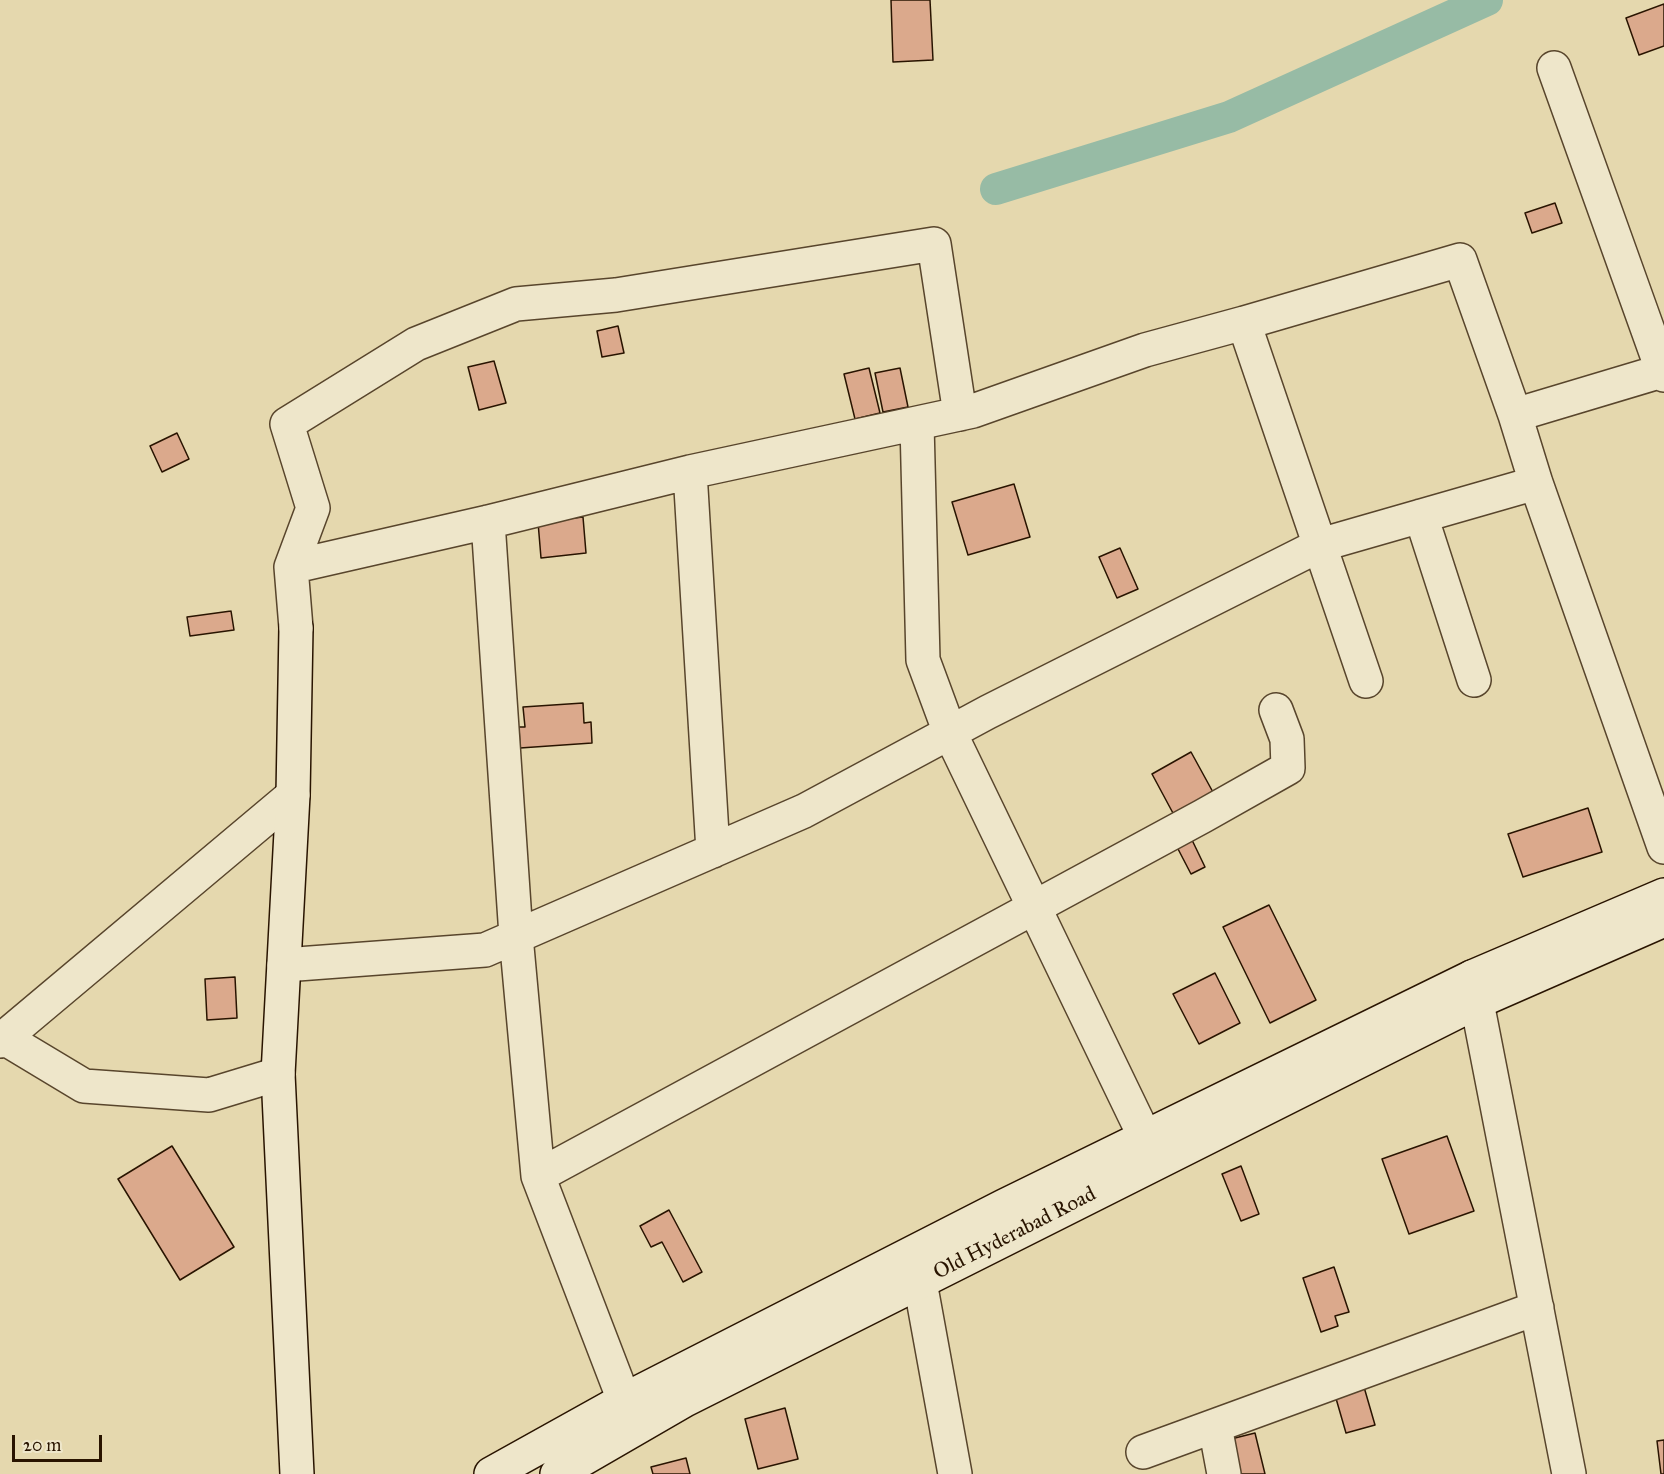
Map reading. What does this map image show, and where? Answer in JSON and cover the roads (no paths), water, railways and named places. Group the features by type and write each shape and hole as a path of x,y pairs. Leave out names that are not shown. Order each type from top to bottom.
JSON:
{"street":[{"path":"1515,415 1663,373 1554,68"},
{"path":"297,1474 278,1074 293,795 296,628 291,567 313,508 287,424 416,344 516,304 616,295 934,244 960,414"},
{"path":"291,567 488,522 690,472 973,411 1145,350 1460,260 1664,847"},
{"path":"1244,323 1366,681"},
{"path":"917,424 923,660 950,733 1145,1137"},
{"path":"690,472 713,850"},
{"path":"284,965 485,950 804,811 950,733 1320,545 1536,483"},
{"path":"1421,516 1474,680"},
{"path":"488,522 516,936 538,1176 624,1400"},
{"path":"538,1176 1288,768 1287,740 1276,710"},
{"path":"278,1074 209,1095 84,1086 2,1039 293,795"},
{"path":"491,1474 624,1400 1004,1206 1145,1137 1475,989 1664,895"},
{"path":"1475,989 1664,920"},
{"path":"1475,989 1569,1474"},
{"name":"Old Hyderabad Road","path":"557,1474 685,1400 920,1281 1475,989"},
{"path":"920,1281 955,1474"},
{"path":"1143,1452 1537,1308"},
{"path":"1215,1426 1224,1474"}],"waterway":[{"path":"996,189 1229,117 1487,0"}]}
